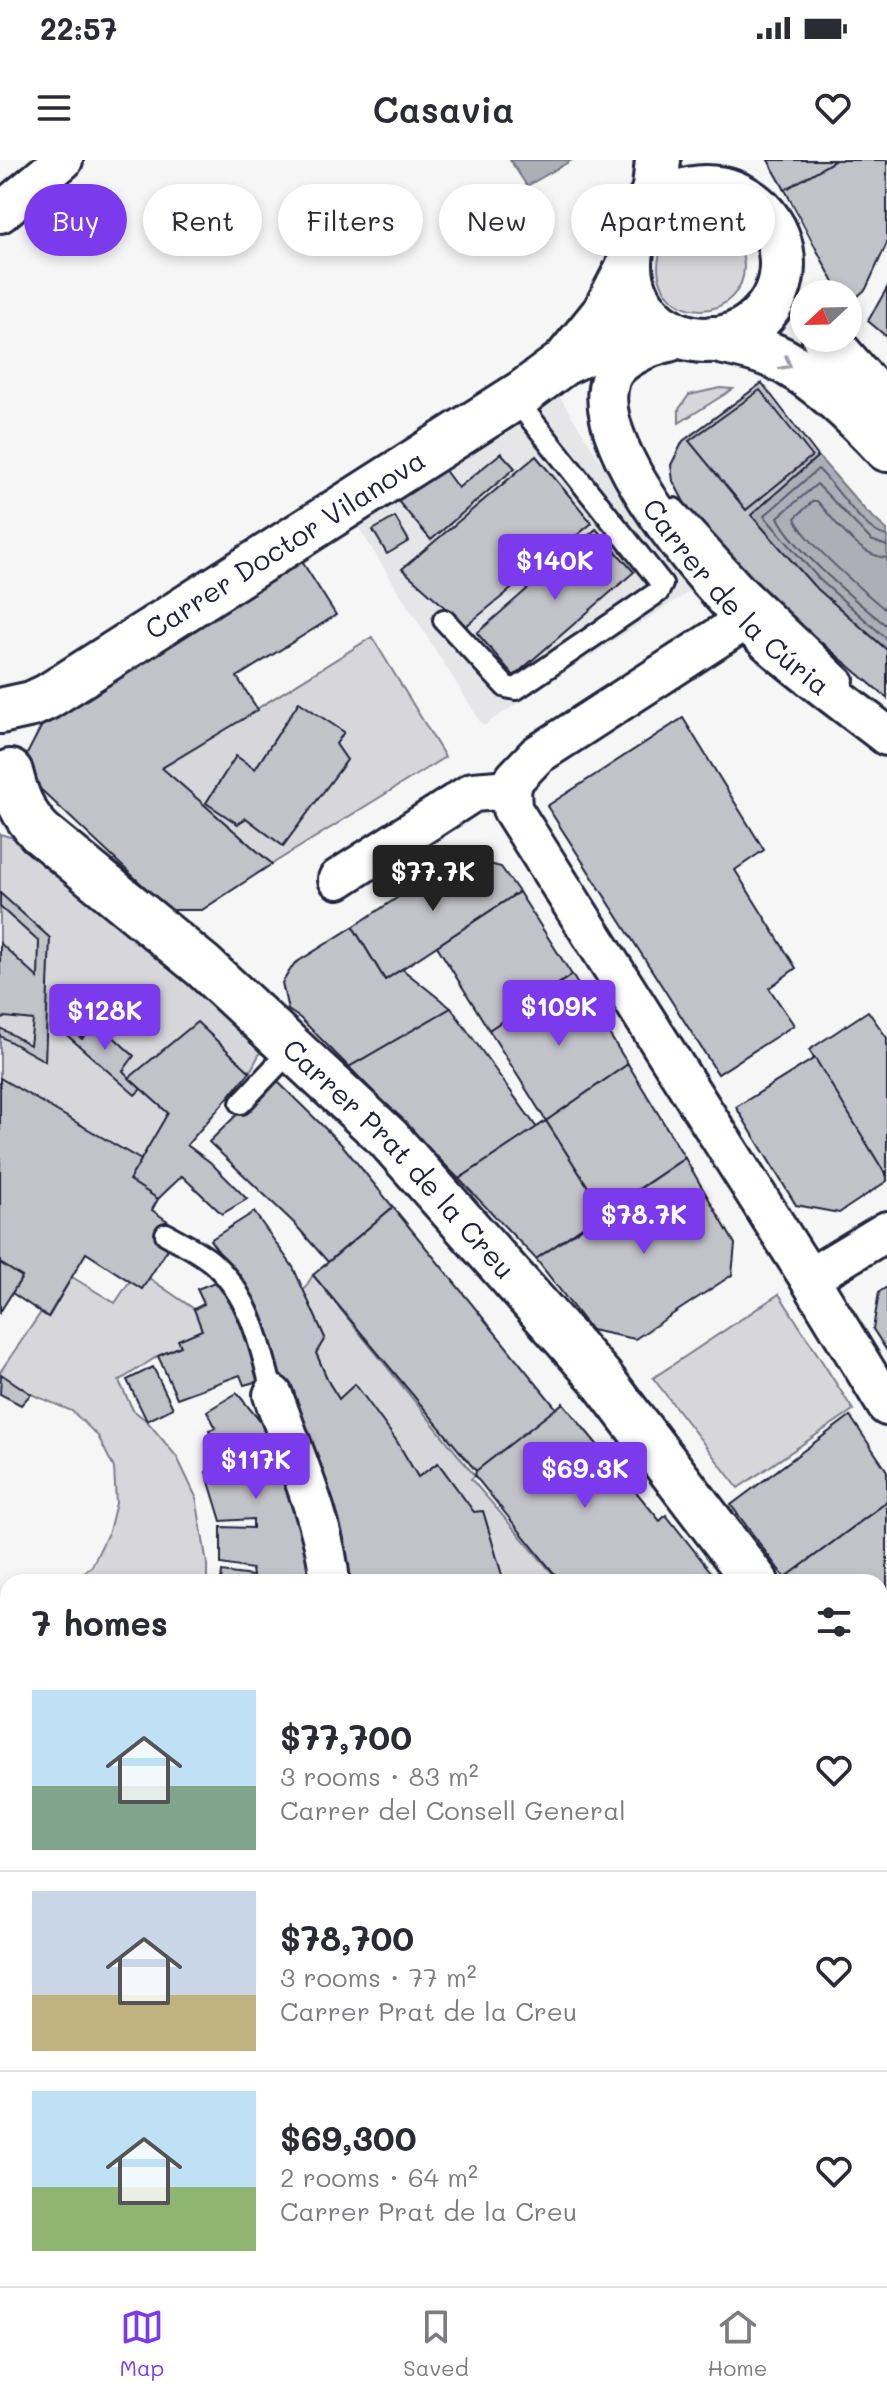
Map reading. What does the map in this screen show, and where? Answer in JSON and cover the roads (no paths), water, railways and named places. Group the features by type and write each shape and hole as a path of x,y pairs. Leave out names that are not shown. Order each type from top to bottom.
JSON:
{"main road":[{"path":"655,184 658,160"},
{"path":"714,160 732,184"},
{"path":"690,336 743,330 760,317 777,290 781,270 781,252 775,235"},
{"path":"631,256 633,284 653,318 690,336 748,348 788,363 841,405 887,449"},
{"name":"Carrer Doctor Vilanova","path":"563,363 605,312 630,264"},
{"path":"781,270 790,285"},
{"name":"Carrer Doctor Vilanova","path":"0,711 32,704 47,697 524,392 563,363 595,348 690,336"},
{"path":"837,352 887,409"},
{"path":"0,697 47,697"},
{"path":"5,761 20,732 47,697"},
{"name":"Carrer Prat de la Creu","path":"5,761 26,817 20,824 203,966 342,1093 425,1178 600,1377 750,1574"}],"street":[{"path":"0,213 63,160"},
{"name":"Carrer de la Cúria","path":"690,336 652,346 622,363 610,377 605,406 613,435 649,502 687,553 747,619 776,649 887,736"},
{"path":"338,879 473,792 502,789 537,755 747,619"},
{"path":"502,789 887,1406"},
{"path":"809,1278 887,1231"},
{"path":"273,1395 319,1526 329,1574"}],"lane":[{"path":"444,620 506,687 516,689 658,592 662,584 527,414"},
{"name":"Carrer de la Cúria","path":"613,435 666,500 747,589 830,670 887,714"},
{"path":"241,1103 292,1049"},
{"path":"166,1234 213,1263 236,1288 258,1333 273,1395"}],"water":[{"path":"510,160 572,160 530,184 526,184"},
{"path":"818,456 865,510 887,530 887,650 813,585 751,515"}]}
